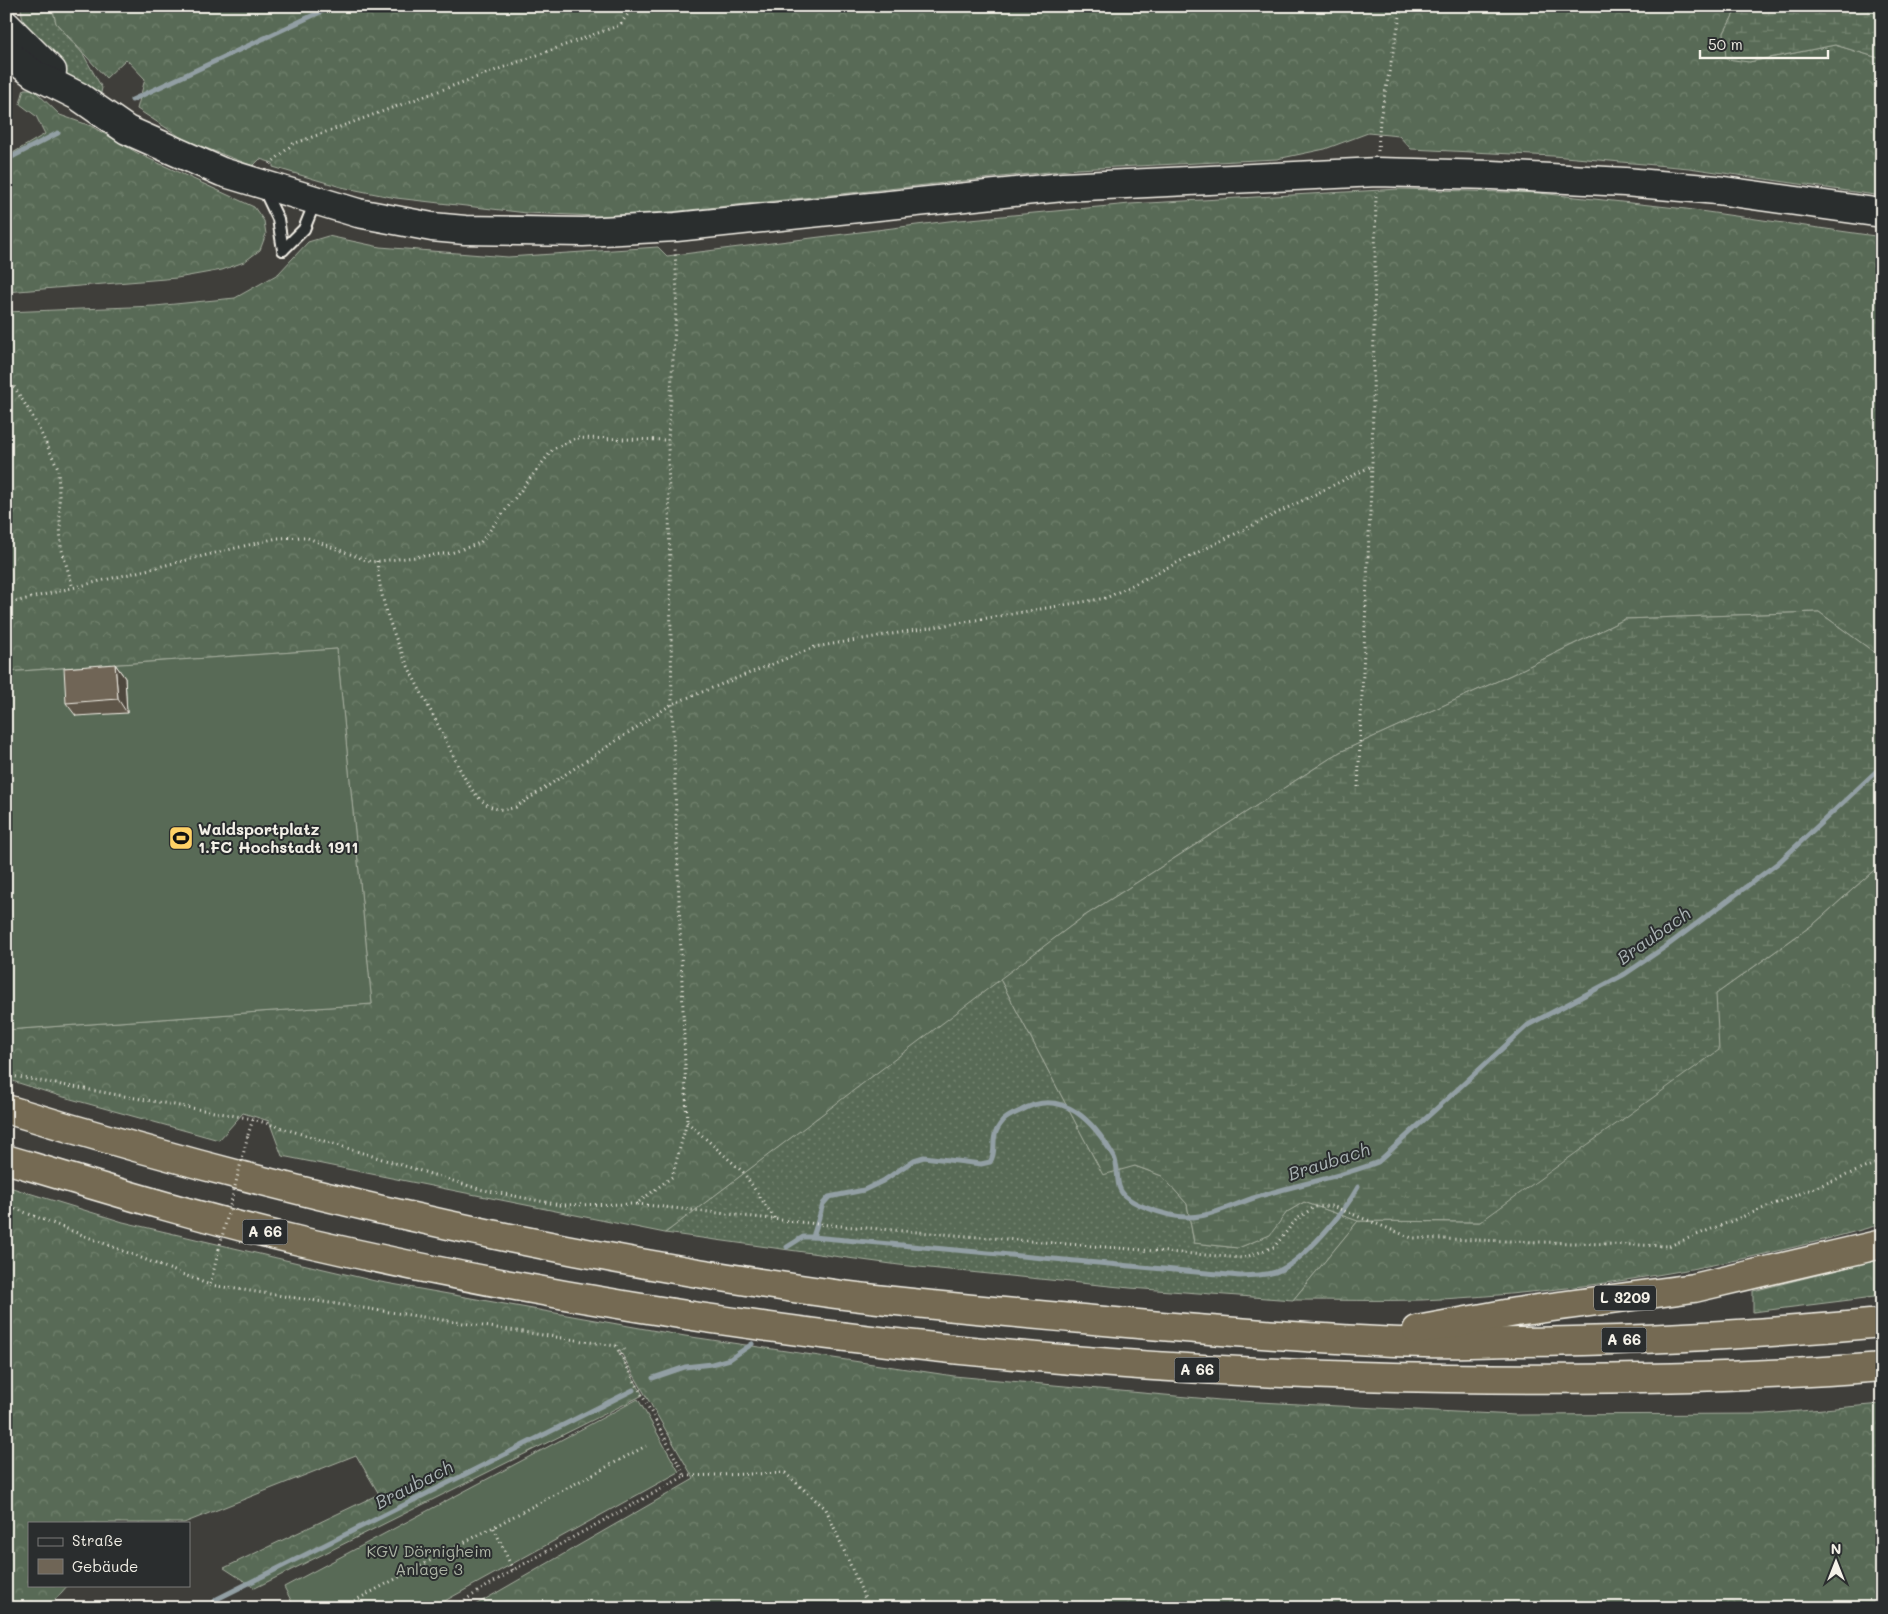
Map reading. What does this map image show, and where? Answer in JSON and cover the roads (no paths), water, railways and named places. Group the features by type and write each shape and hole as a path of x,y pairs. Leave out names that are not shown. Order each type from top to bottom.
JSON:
{"highway":[{"name":"A 66","path":"6,1109 117,1143 300,1192 432,1222 764,1283 841,1295 1052,1317 1250,1333 1426,1343 1607,1341 1755,1334 1882,1323"},
{"name":"A 66","path":"6,1159 114,1192 278,1235 411,1266 557,1294 753,1324 932,1348 1213,1371 1405,1378 1714,1377 1882,1367"},
{"name":"L 3209","path":"1365,1339 1516,1312 1694,1288 1882,1244"}],"street":[{"path":"6,25 78,96"},
{"path":"6,53 34,74"},
{"path":"6,63 34,74 78,96 127,130 255,184 358,213 432,227 507,232 583,232 676,227 1063,187 1376,178 1624,182 1717,190 1882,213"}],"lane":[{"path":"255,184 278,219 282,250 304,229 315,201"}],"waterway":[{"path":"132,100 333,6"},
{"path":"6,160 58,133"},
{"name":"Braubach","path":"787,1247 803,1237 813,1237 823,1204 829,1197 864,1190 883,1181 914,1160 924,1157 981,1164 990,1162 994,1153 994,1138 998,1127 1012,1115 1037,1104 1051,1103 1064,1106 1076,1112 1087,1121 1114,1157 1119,1188 1125,1196 1140,1205 1170,1215 1182,1217 1204,1215 1257,1197 1378,1162 1528,1025 1625,974 1668,945 1778,863 1882,766"},
{"path":"813,1237 1240,1276 1259,1275 1278,1271 1300,1257 1344,1209 1358,1187"},
{"name":"Braubach","path":"653,1378 685,1367 712,1364 730,1359 752,1344"},
{"name":"Braubach","path":"209,1608 217,1599 633,1390"}],"place":[{"name":"Waldsportplatz 1.FC Hochstadt 1911","path":"181,838"}],"park label":[{"name":"KGV Dörnigheim Anlage 3","path":"429,1560"}]}
